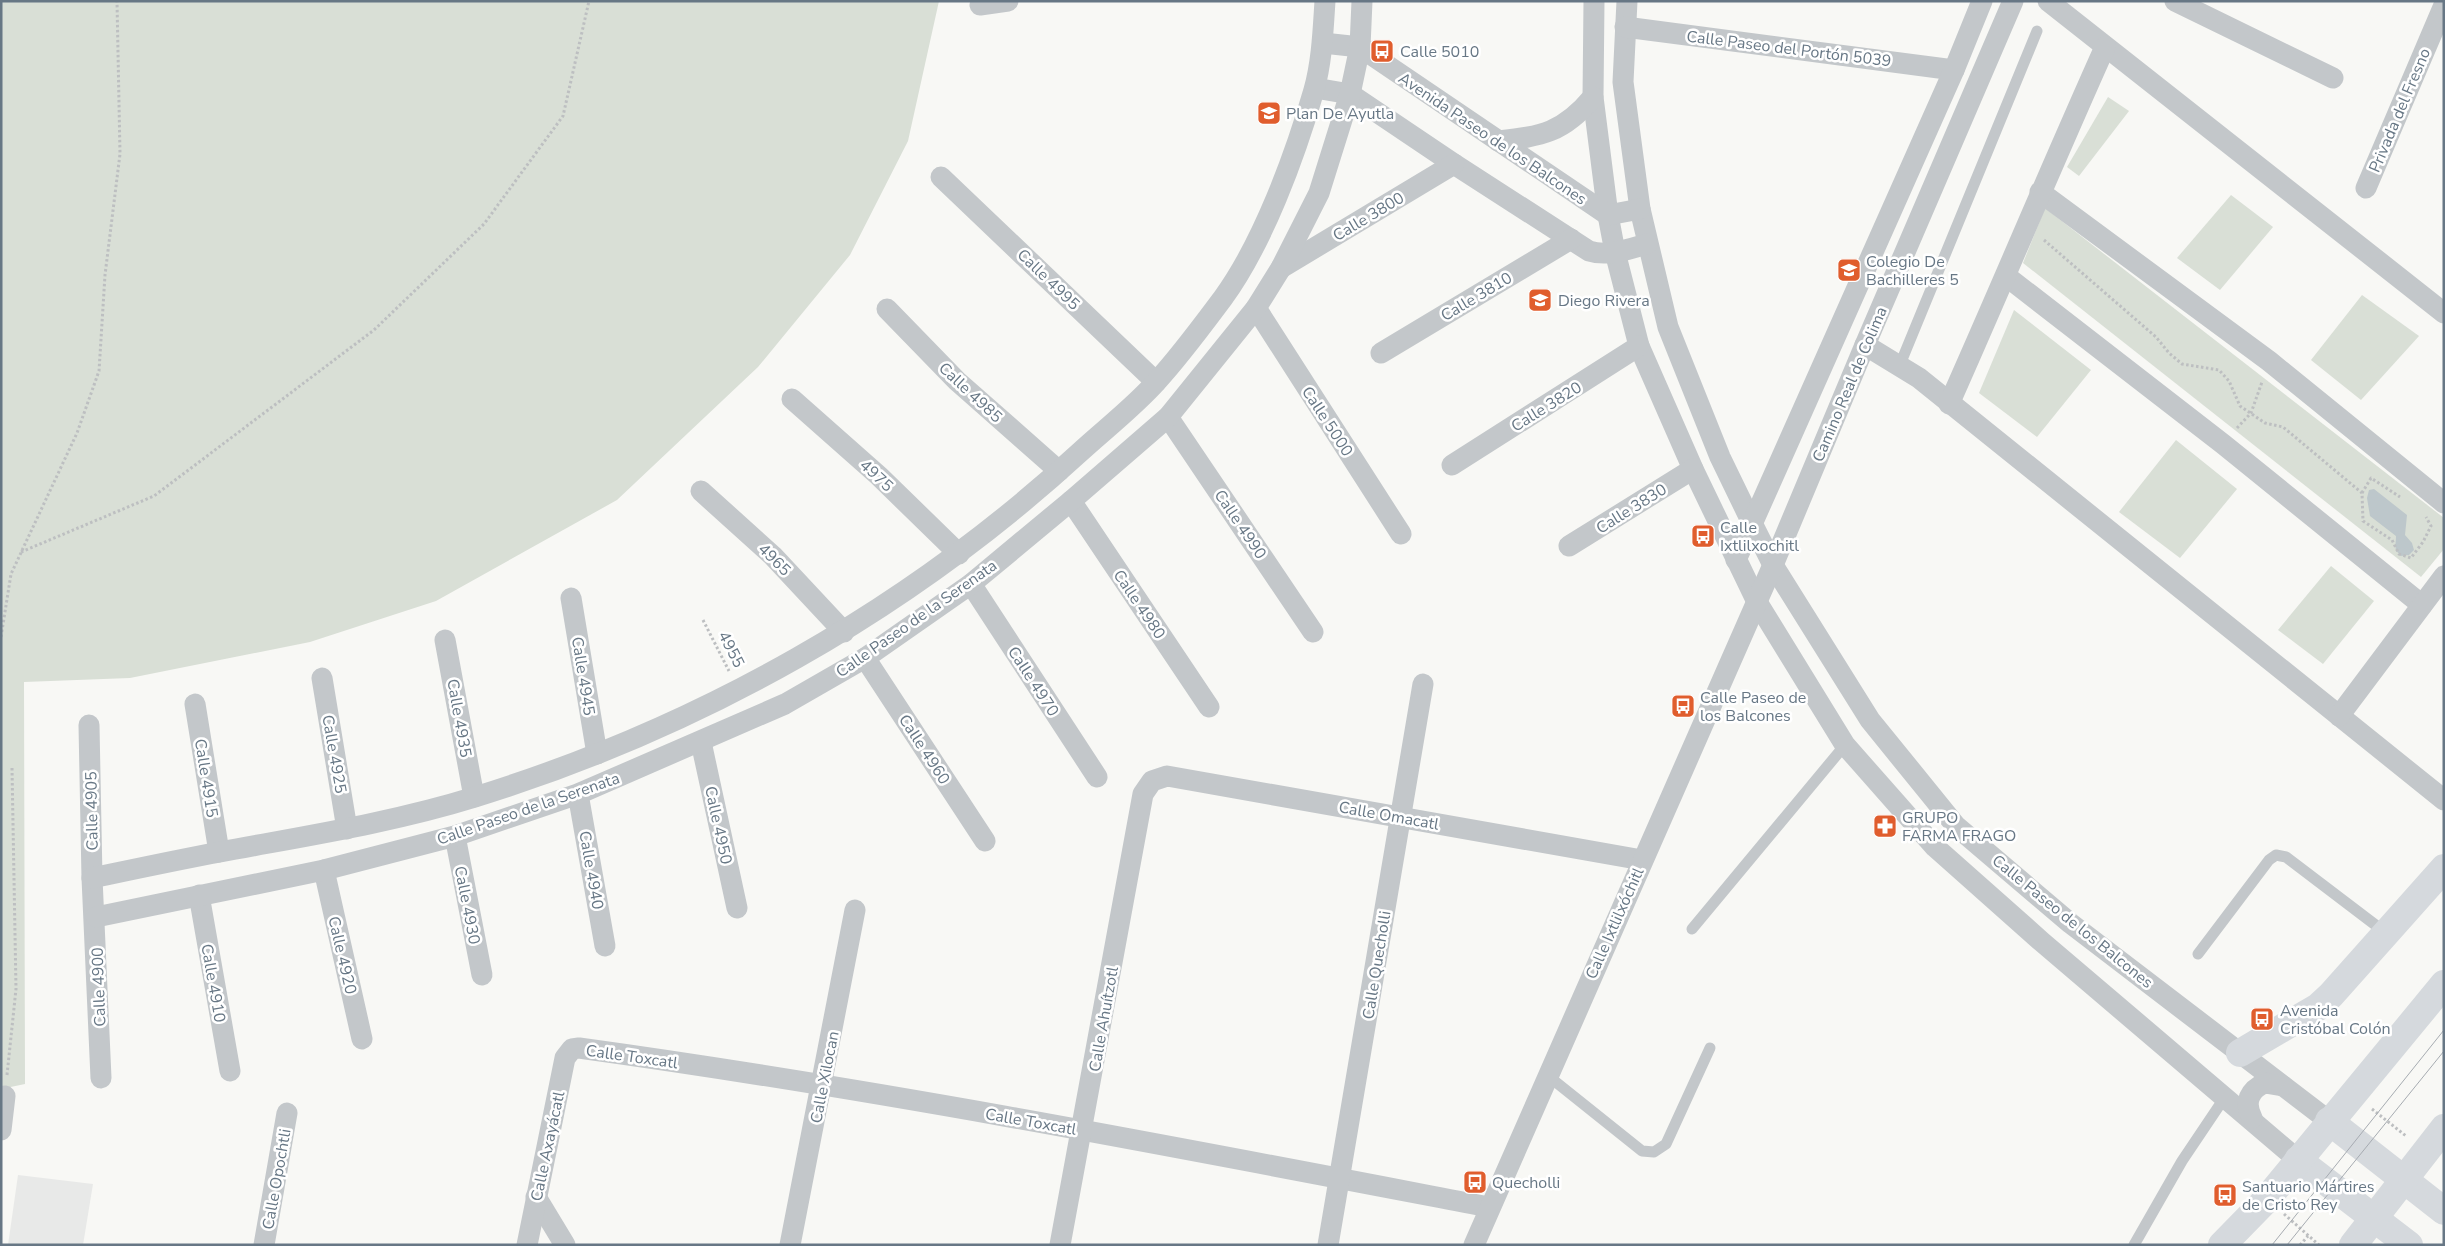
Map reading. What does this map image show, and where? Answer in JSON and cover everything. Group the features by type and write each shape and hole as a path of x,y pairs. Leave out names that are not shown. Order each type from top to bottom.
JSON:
{"main road":[{"path":"2240,1052 2318,1007 2388,934 2444,868"},
{"path":"2219,1244 2266,1200 2352,1093 2444,984"},
{"name":"Calle Paseo de los Balcones","path":"2329,1121 2444,1211"},
{"path":"2353,1245 2444,1128"},
{"name":"Calle Paseo de los Balcones","path":"2298,1160 2409,1245"}],"street":[{"path":"980,5 1008,1"},
{"name":"Calle Paseo de la Serenata","path":"93,887 219,852 347,829 474,797 597,754 738,690 844,632 959,554 1059,471 1156,382 1225,296 1256,243 1280,190 1315,88 1323,43 1324,1"},
{"name":"Calle Paseo de la Serenata","path":"96,917 324,870 455,836 578,794 785,704 865,658 971,584 1072,502 1168,417 1256,308 1281,268 1319,193 1350,94 1360,47 1362,1"},
{"path":"1594,1 1593,97 1608,215 1615,252 1639,346 1693,469 1757,602"},
{"path":"1627,1 1622,82 1640,210 1668,327 1720,457 1773,565"},
{"name":"Camino Real de Colima","path":"1736,560 1954,70 1982,1"},
{"name":"Camino Real de Colima","path":"1757,602 1864,345 2013,1"},
{"path":"2048,1 2444,313"},
{"path":"2175,1 2333,78"},
{"name":"Privada del Fresno","path":"2366,188 2444,6"},
{"name":"Calle Paseo del Portón 5039","path":"1625,27 1954,70"},
{"name":"Avenida Paseo de los Balcones","path":"1323,43 1360,47 1608,215"},
{"path":"1950,404 2028,227 2040,192 2105,47"},
{"path":"1315,88 1350,94 1454,164 1596,253 1615,252 1647,244"},
{"path":"1498,141 1534,138 1546,134 1573,118 1593,97"},
{"name":"Calle 3800","path":"1281,268 1454,164"},
{"name":"Calle 4995","path":"941,177 1156,382"},
{"path":"2040,192 2269,361 2444,503"},
{"path":"1608,215 1640,210"},
{"name":"Calle 3810","path":"1381,353 1571,239"},
{"path":"2006,276 2223,444 2422,605"},
{"path":"1854,294 1881,307"},
{"name":"Calle 5000","path":"1256,308 1401,534"},
{"name":"Calle 4985","path":"887,309 957,381 1059,471"},
{"path":"1864,345 1919,378 2339,716 2441,793"},
{"name":"Calle 3820","path":"1452,465 1639,346"},
{"name":"4975","path":"792,399 879,476 959,554"},
{"name":"Calle 4990","path":"1168,417 1313,632"},
{"name":"Calle 3830","path":"1569,546 1693,469"},
{"name":"4965","path":"701,491 773,556 844,632"},
{"name":"Calle 4980","path":"1072,502 1210,707"},
{"name":"Calle Paseo de los Balcones","path":"1773,565 1870,720 1956,826 2070,923 2329,1121"},
{"path":"2339,716 2444,576"},
{"name":"Calle 4970","path":"971,584 1097,777"},
{"name":"Calle 4945","path":"571,598 597,754"},
{"name":"Calle Paseo de los Balcones","path":"1757,602 1845,745 1935,847 2042,942 2252,1118 2298,1160"},
{"name":"Calle Ixtlilxóchitl","path":"1474,1245 1547,1075 1757,602"},
{"name":"Calle 4935","path":"446,640 474,797"},
{"name":"Calle 4960","path":"865,658 985,841"},
{"name":"Calle 4925","path":"322,678 347,829"},
{"name":"Calle Quecholli","path":"1328,1245 1422,684"},
{"name":"Calle 4915","path":"195,704 219,852"},
{"name":"Calle 4905","path":"89,725 93,887"},
{"name":"Calle 4950","path":"701,742 737,908"},
{"name":"Calle Omacatl","path":"1143,794 1152,781 1166,776 1642,860"},
{"name":"Calle 4940","path":"578,794 605,946"},
{"name":"Calle Ahuítzotl","path":"1060,1245 1083,1130 1143,794"},
{"name":"Calle 4930","path":"455,836 482,975"},
{"name":"Calle 4920","path":"324,870 362,1039"},
{"name":"Calle 4900","path":"93,887 96,917 101,1078"},
{"name":"Calle 4910","path":"199,895 230,1071"},
{"name":"Calle Xilocan","path":"790,1245 823,1084 855,910"},
{"name":"Calle Toxcatl","path":"572,1049 585,1049 823,1084 1083,1130 1489,1207"},
{"name":"Calle Axayácatl","path":"527,1245 565,1058 572,1049"},
{"path":"2252,1118 2248,1101 2251,1093 2265,1083 2283,1086"},
{"path":"1,1130 5,1096"},
{"name":"Calle Opochtli","path":"264,1245 287,1113"},
{"path":"536,1197 565,1245"}],"lane":[{"path":"1899,367 2037,31"},
{"path":"1692,929 1845,745"},
{"path":"2198,954 2269,860 2276,855 2286,857 2388,934"},
{"path":"1547,1075 1642,1151 1654,1152 1666,1144 1710,1048"},
{"path":"2134,1245 2182,1161 2225,1097"}],"path":[{"path":"1,637 11,574 78,433 99,371 105,275 120,154 117,1"},
{"path":"21,552 154,496 374,330 484,224 563,116 589,1"},
{"path":"2028,227 2067,258 2156,337 2169,353 2182,364 2219,370 2229,381 2240,406 2265,423 2283,427 2362,493"},
{"path":"2223,444 2250,413 2269,361"},
{"path":"2403,498 2371,478 2362,493 2363,521 2392,540 2398,554 2411,558 2423,542 2431,526 2424,514"},
{"name":"4955","path":"703,620 738,690"},
{"path":"5,1096 16,989 12,768"},
{"path":"2352,1093 2426,1152"},
{"path":"2266,1200 2319,1245"},
{"path":"2300,1245 2308,1236"}],"shaded area":[{"path":"1,1 939,1 908,141 850,255 758,367 617,500 436,601 310,642 130,678 24,682 25,1084 1,1089"},
{"path":"2108,97 2129,111 2079,176 2067,167"},
{"path":"2231,195 2273,227 2220,290 2177,258"},
{"path":"2045,208 2444,518 2444,549 2421,577 2023,263"},
{"path":"2362,295 2419,336 2361,400 2311,360"},
{"path":"2014,310 2091,370 2037,437 1979,393"},
{"path":"2176,440 2237,489 2180,558 2119,512"},
{"path":"2374,489 2407,515 2405,535 2412,543 2414,550 2409,555 2401,556 2398,554 2396,536 2370,516 2367,498 2369,490"},
{"path":"2331,566 2374,601 2323,664 2278,630"},
{"path":"18,1175 93,1184 83,1245 8,1245"}],"tram line":[{"path":"2272,1245 2444,1030"},
{"path":"2287,1245 2444,1051"}],"place":[{"name":"Calle 5010","path":"1382,51"},
{"name":"Plan De Ayutla","path":"1269,113"},
{"name":"Colegio De Bachilleres 5","path":"1849,270"},
{"name":"Diego Rivera","path":"1540,300"},
{"name":"Calle Ixtlilxochitl","path":"1703,536"},
{"name":"Calle Paseo de los Balcones","path":"1683,706"},
{"name":"GRUPO FARMA FRAGO","path":"1885,826"},
{"name":"Avenida Cristóbal Colón","path":"2262,1019"},
{"name":"Quecholli","path":"1475,1182"},
{"name":"Santuario Mártires de Cristo Rey","path":"2225,1195"}]}
